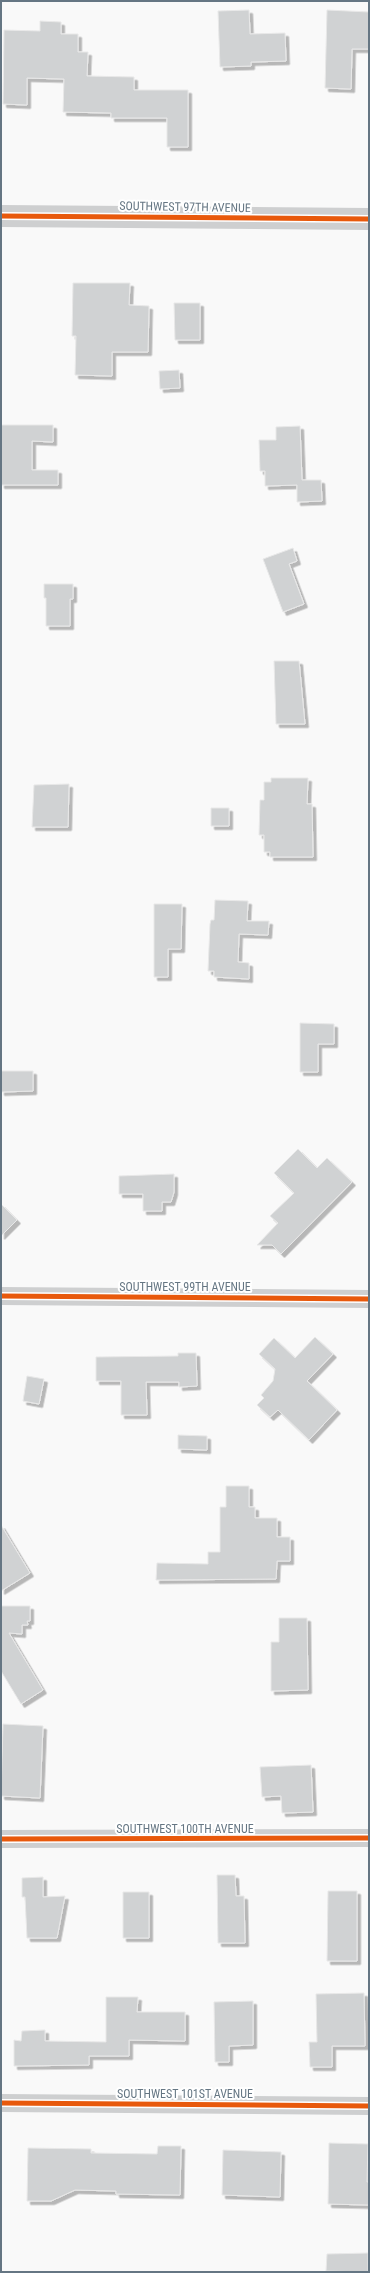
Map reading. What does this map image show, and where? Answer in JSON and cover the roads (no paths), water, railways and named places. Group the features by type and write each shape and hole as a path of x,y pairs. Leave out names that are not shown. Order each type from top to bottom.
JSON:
{"street":[{"name":"SOUTHWEST 97TH AVENUE","path":"1,216 369,219"},
{"name":"SOUTHWEST 99TH AVENUE","path":"1,1296 369,1299"},
{"name":"SOUTHWEST 100TH AVENUE","path":"1,1839 369,1838"},
{"name":"SOUTHWEST 101ST AVENUE","path":"1,2103 369,2106"}]}
